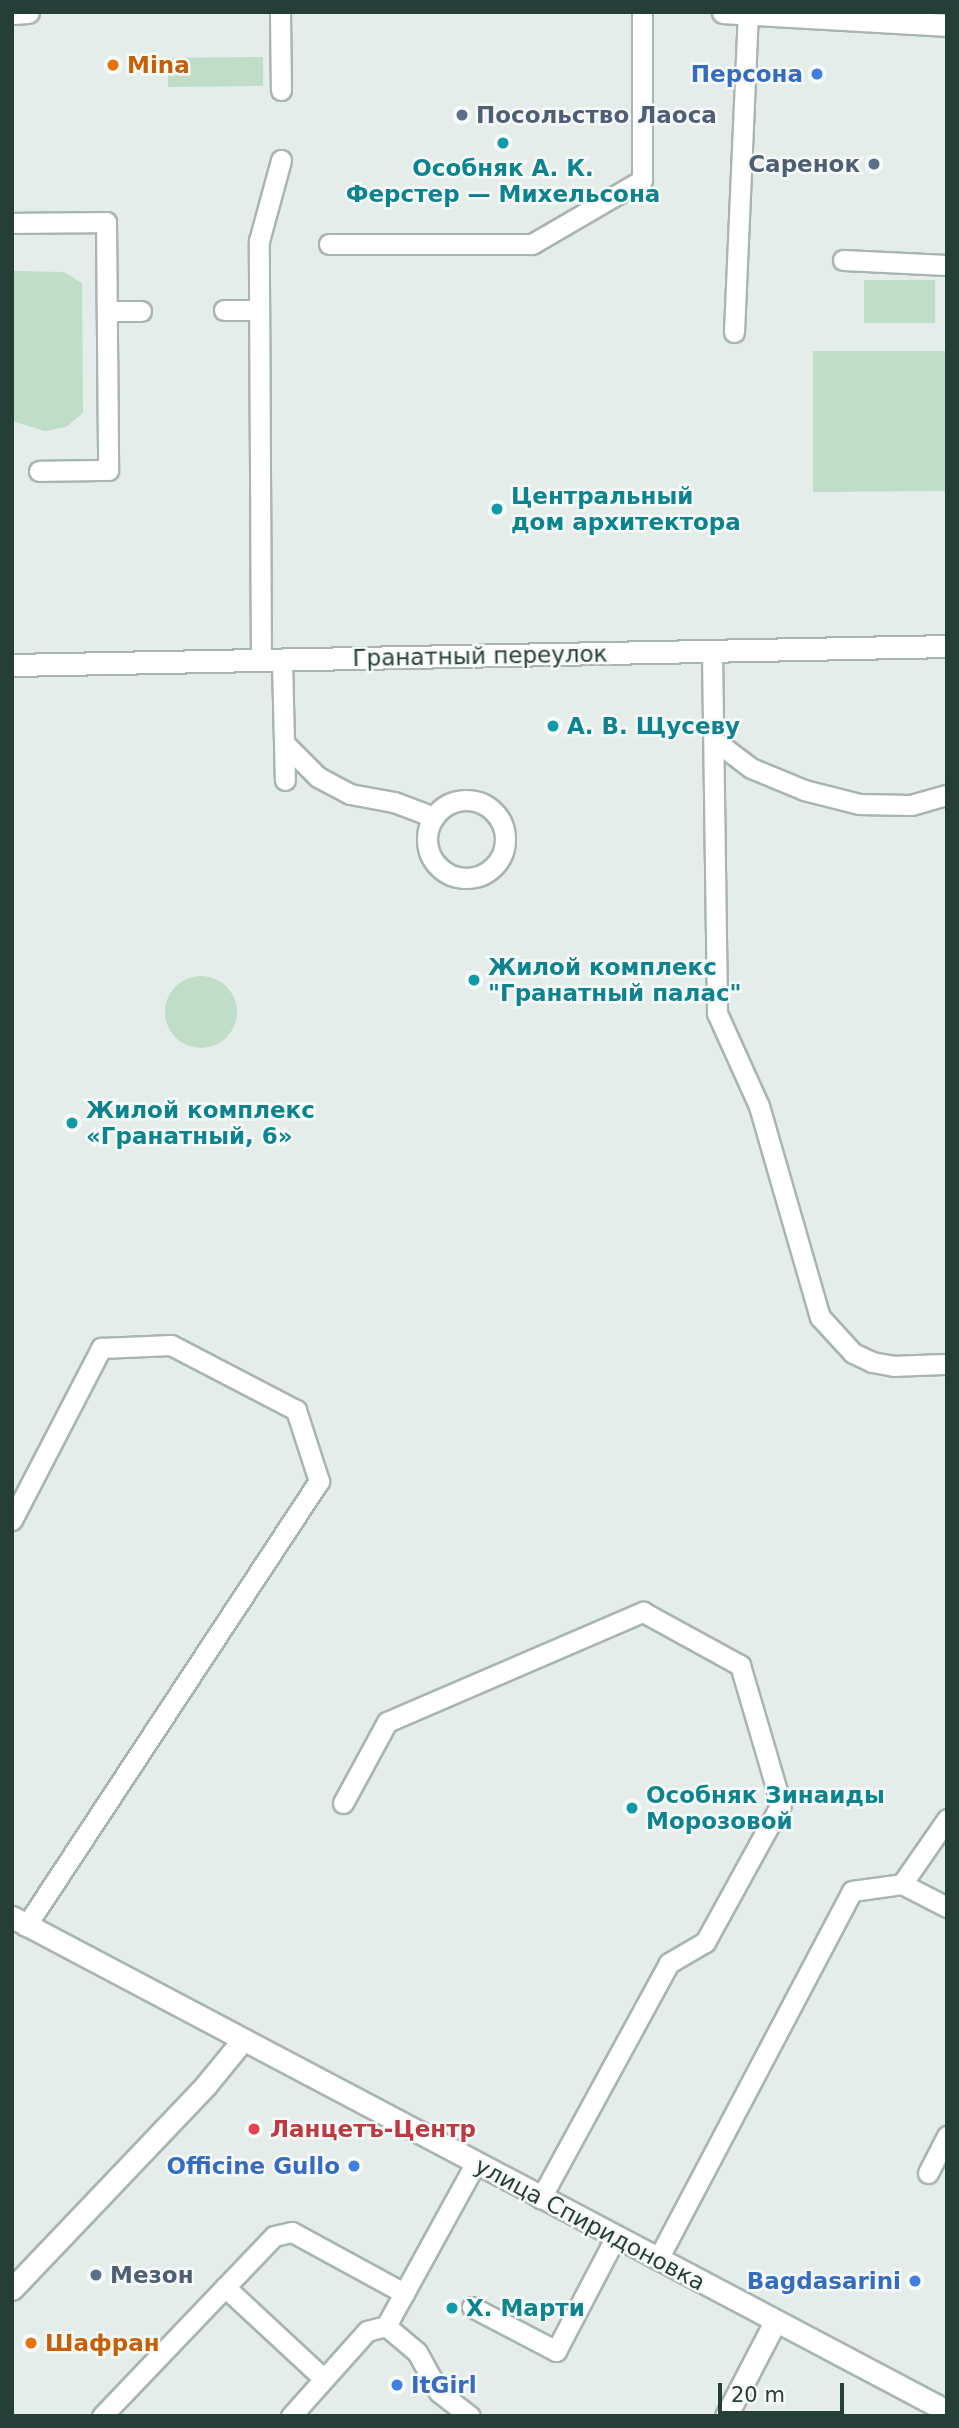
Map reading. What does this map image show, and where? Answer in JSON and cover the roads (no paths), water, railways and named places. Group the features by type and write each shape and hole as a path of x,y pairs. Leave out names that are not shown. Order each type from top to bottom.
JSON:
{"street":[{"path":"12,13 28,12"},
{"path":"723,12 899,18 947,25"},
{"name":"Гранатный переулок","path":"12,665 947,646"},
{"name":"улица Спиридоновка","path":"19,1921 947,2412"},
{"path":"12,2289 206,2085 242,2041"},
{"path":"726,2416 775,2322"}],"lane":[{"path":"280,12 281,90"},
{"path":"329,244 532,244 642,180 642,12"},
{"path":"734,332 748,13"},
{"path":"261,661 259,241 281,160"},
{"path":"12,223 106,222 108,470 39,471"},
{"path":"844,260 947,265"},
{"path":"107,310 141,311"},
{"path":"224,310 259,310"},
{"path":"712,651 717,1013 759,1106 820,1317 853,1353 872,1362 894,1366 947,1364"},
{"path":"282,660 285,780"},
{"path":"714,740 751,768 804,790 859,804 911,805 947,795"},
{"path":"284,743 318,777 350,794 407,806 434,817"},
{"path":"465,799 494,811 506,838 495,866 467,878 439,867 427,839 434,817 450,803 465,799"},
{"path":"12,1520 101,1348 171,1345 296,1410 319,1482 19,1921"},
{"path":"343,1803 387,1722 643,1612 740,1665 781,1804 705,1941 669,1964 541,2198"},
{"path":"902,1884 947,1819"},
{"path":"658,2259 852,1891 902,1884 947,1907"},
{"path":"928,2173 947,2136"},
{"path":"291,2416 367,2331 386,2326 475,2164"},
{"path":"102,2416 274,2236 292,2232 404,2293"},
{"path":"472,2307 556,2351 615,2238"},
{"path":"225,2287 324,2379"},
{"path":"386,2326 417,2352 439,2392 470,2416"}],"place":[{"name":"Mina","path":"113,65"},
{"name":"Персона","path":"817,74"},
{"name":"Посольство Лаоса","path":"462,115"},
{"name":"Особняк А. К. Ферстер — Михельсона","path":"503,143"},
{"name":"Саренок","path":"874,164"},
{"name":"Центральный дом архитектора","path":"497,509"},
{"name":"А. В. Щусеву","path":"553,726"},
{"name":"Жилой комплекс \"Гранатный палас\"","path":"474,980"},
{"name":"Жилой комплекс «Гранатный, 6»","path":"72,1123"},
{"name":"Особняк Зинаиды Морозовой","path":"632,1808"},
{"name":"Ланцетъ-Центр","path":"254,2129"},
{"name":"Officine Gullo","path":"354,2166"},
{"name":"Мезон","path":"96,2275"},
{"name":"Bagdasarini","path":"915,2281"},
{"name":"Х. Марти","path":"452,2308"},
{"name":"Шафран","path":"31,2343"},
{"name":"ItGirl","path":"397,2385"}]}
